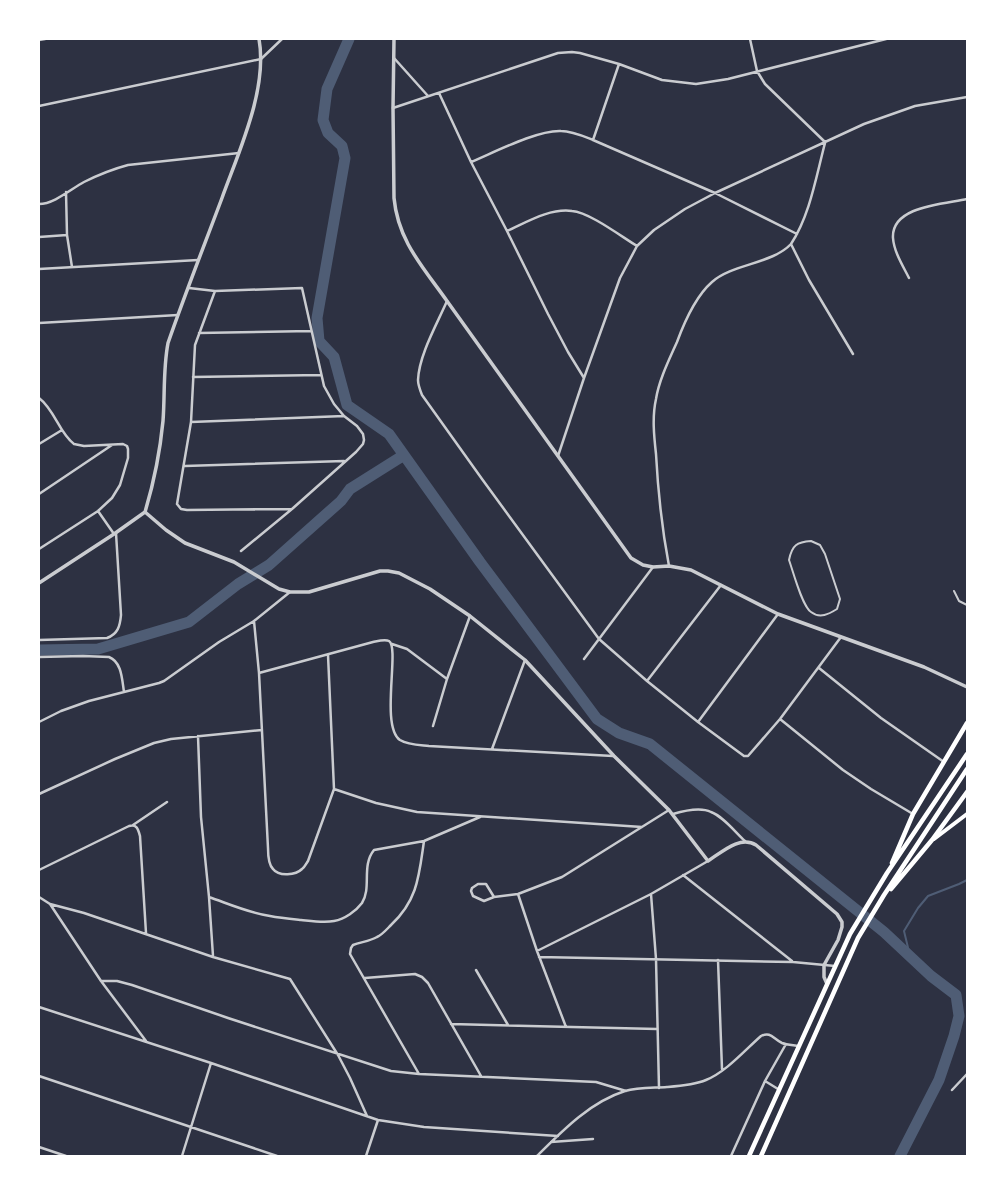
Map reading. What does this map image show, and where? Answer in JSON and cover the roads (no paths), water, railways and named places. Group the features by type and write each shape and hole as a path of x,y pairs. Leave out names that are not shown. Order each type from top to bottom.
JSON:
{"highway":[{"path":"887,873 913,814 967,723"},
{"path":"749,1156 778,1089 850,934 887,873 967,754"},
{"path":"761,1156 858,938 884,895 967,769"},
{"path":"884,895 897,883 932,840 967,792"}],"main road":[{"path":"932,840 967,814"}],"street":[{"path":"39,40 45,39"},
{"path":"39,583 115,534 145,512 159,456 163,421 167,350 178,315 239,153 258,90 261,59 259,39"},
{"path":"39,106 261,59 282,39"},
{"path":"394,39 394,198 398,223 409,246 447,301 631,558 643,566 669,566 691,570 778,614 924,667 967,687"},
{"path":"750,39 757,71 765,84 825,142"},
{"path":"393,108 558,53 580,53 620,64 662,80 696,84 728,79 886,39"},
{"path":"394,58 429,97"},
{"path":"593,140 620,64"},
{"path":"439,93 471,162 548,314 584,378"},
{"path":"558,456 620,278 637,246 654,230 715,193 864,124 915,106 967,97"},
{"path":"471,162 550,131 574,132 715,193 797,234"},
{"path":"669,566 661,513 654,423 656,398 666,370 682,327 694,306 712,282 728,273 782,252 791,244 804,219 825,142"},
{"path":"39,204 47,203 103,174 128,165 239,153"},
{"path":"66,192 67,235 72,267"},
{"path":"909,278 897,254 893,239 894,227 901,218 912,211 967,199"},
{"path":"507,231 557,211 572,211 586,214 637,246"},
{"path":"39,237 67,235"},
{"path":"791,244 809,280 853,354"},
{"path":"39,269 199,260"},
{"path":"189,288 215,290 302,288 304,291 311,331 324,386 328,395 344,416 360,429 364,437 362,444 344,461 292,509 241,551"},
{"path":"215,290 195,345 192,422 185,466 177,500 179,507 187,510 292,509"},
{"path":"447,301 429,341 420,366 418,380 420,390 482,479 599,639 647,681 698,722 744,756 750,755 780,720 841,637"},
{"path":"39,323 178,315"},
{"path":"199,332 311,331"},
{"path":"193,377 321,375"},
{"path":"39,398 53,414 62,430 74,444 84,446 126,444 128,449 128,458 120,485 112,498 98,511 39,549"},
{"path":"192,422 344,416"},
{"path":"39,444 62,430"},
{"path":"39,494 112,445"},
{"path":"185,466 344,461"},
{"path":"39,640 107,638 116,633 120,626 121,615 115,534 98,511"},
{"path":"145,512 166,530 185,543 234,562 279,589 290,592 309,592 380,571 399,573 430,589 470,616 525,660 614,756 673,814 708,861"},
{"path":"811,541 820,545 825,554 840,599 837,609 828,614 818,615 810,612 804,603 789,560 791,552 796,544 802,542 811,541"},
{"path":"584,659 653,567"},
{"path":"647,681 721,585"},
{"path":"954,591 959,601 967,605"},
{"path":"39,722 76,705 105,696 158,684 164,681 219,642 254,621 290,592"},
{"path":"698,722 778,614"},
{"path":"433,726 447,679 470,616"},
{"path":"254,621 259,673 268,848 270,863 273,870 286,875 301,870 308,861 334,789 328,655"},
{"path":"259,673 384,640 407,649 447,679"},
{"path":"391,644 393,651 391,677 392,724 395,735 399,740 407,743 430,746 614,756"},
{"path":"39,657 83,656 112,658 116,660 119,668 124,692"},
{"path":"492,749 525,660"},
{"path":"819,668 882,718 944,762"},
{"path":"780,720 843,770 913,814"},
{"path":"39,794 138,749 171,738 262,730"},
{"path":"198,736 201,817 213,957"},
{"path":"334,789 376,803 417,812 642,826"},
{"path":"39,870 133,825 167,802"},
{"path":"494,897 486,884 478,884 472,888 472,894 479,900 484,901 494,897 518,894 562,877 669,810"},
{"path":"673,814 685,810 710,811 720,817 744,841"},
{"path":"209,897 250,912 270,916 305,920 335,921 353,912 362,902 366,892 368,862 370,855 374,850 424,841 481,816"},
{"path":"133,825 138,828 140,836 146,933"},
{"path":"419,1074 350,954 350,950 352,946 360,942 376,938 395,921 408,906 413,897 418,880 424,841"},
{"path":"537,951 651,894 739,842 744,841 751,842 756,845 833,911 840,919 842,927 838,940 824,965 824,977 827,984"},
{"path":"684,875 792,962"},
{"path":"518,894 539,957 566,1027"},
{"path":"651,894 656,959 659,1088"},
{"path":"39,897 50,904 84,913 146,933 213,957 290,979 338,1054 367,1117"},
{"path":"50,904 101,981 146,1041"},
{"path":"539,957 792,962 835,966"},
{"path":"718,960 722,1070"},
{"path":"476,970 508,1025"},
{"path":"365,978 418,975 422,977 428,983 481,1076"},
{"path":"101,981 117,981 132,985 391,1071 419,1074 596,1082 626,1091"},
{"path":"39,1007 146,1041 378,1120 424,1126 558,1136"},
{"path":"452,1024 657,1029"},
{"path":"537,1156 591,1108 610,1097 626,1091 696,1083 708,1079 722,1070 766,1033 770,1034 780,1042 799,1046"},
{"path":"731,1156 765,1081 786,1044"},
{"path":"182,1156 211,1063"},
{"path":"952,1090 967,1074"},
{"path":"39,1076 277,1156"},
{"path":"765,1081 778,1089"},
{"path":"366,1156 378,1120"},
{"path":"551,1142 592,1139"},
{"path":"39,1147 66,1156"}],"waterway":[{"path":"349,39 327,89 323,120 328,133 342,146 345,158 317,318 319,341 334,357 347,405 389,434 480,562 597,719 619,733 650,744 884,932 931,976 956,995 959,1016 939,1080 900,1156"},
{"path":"39,650 98,649 189,622 238,584 269,565 341,501 350,489 404,455"},
{"path":"910,956 904,931 918,908 928,896 967,880"}]}
